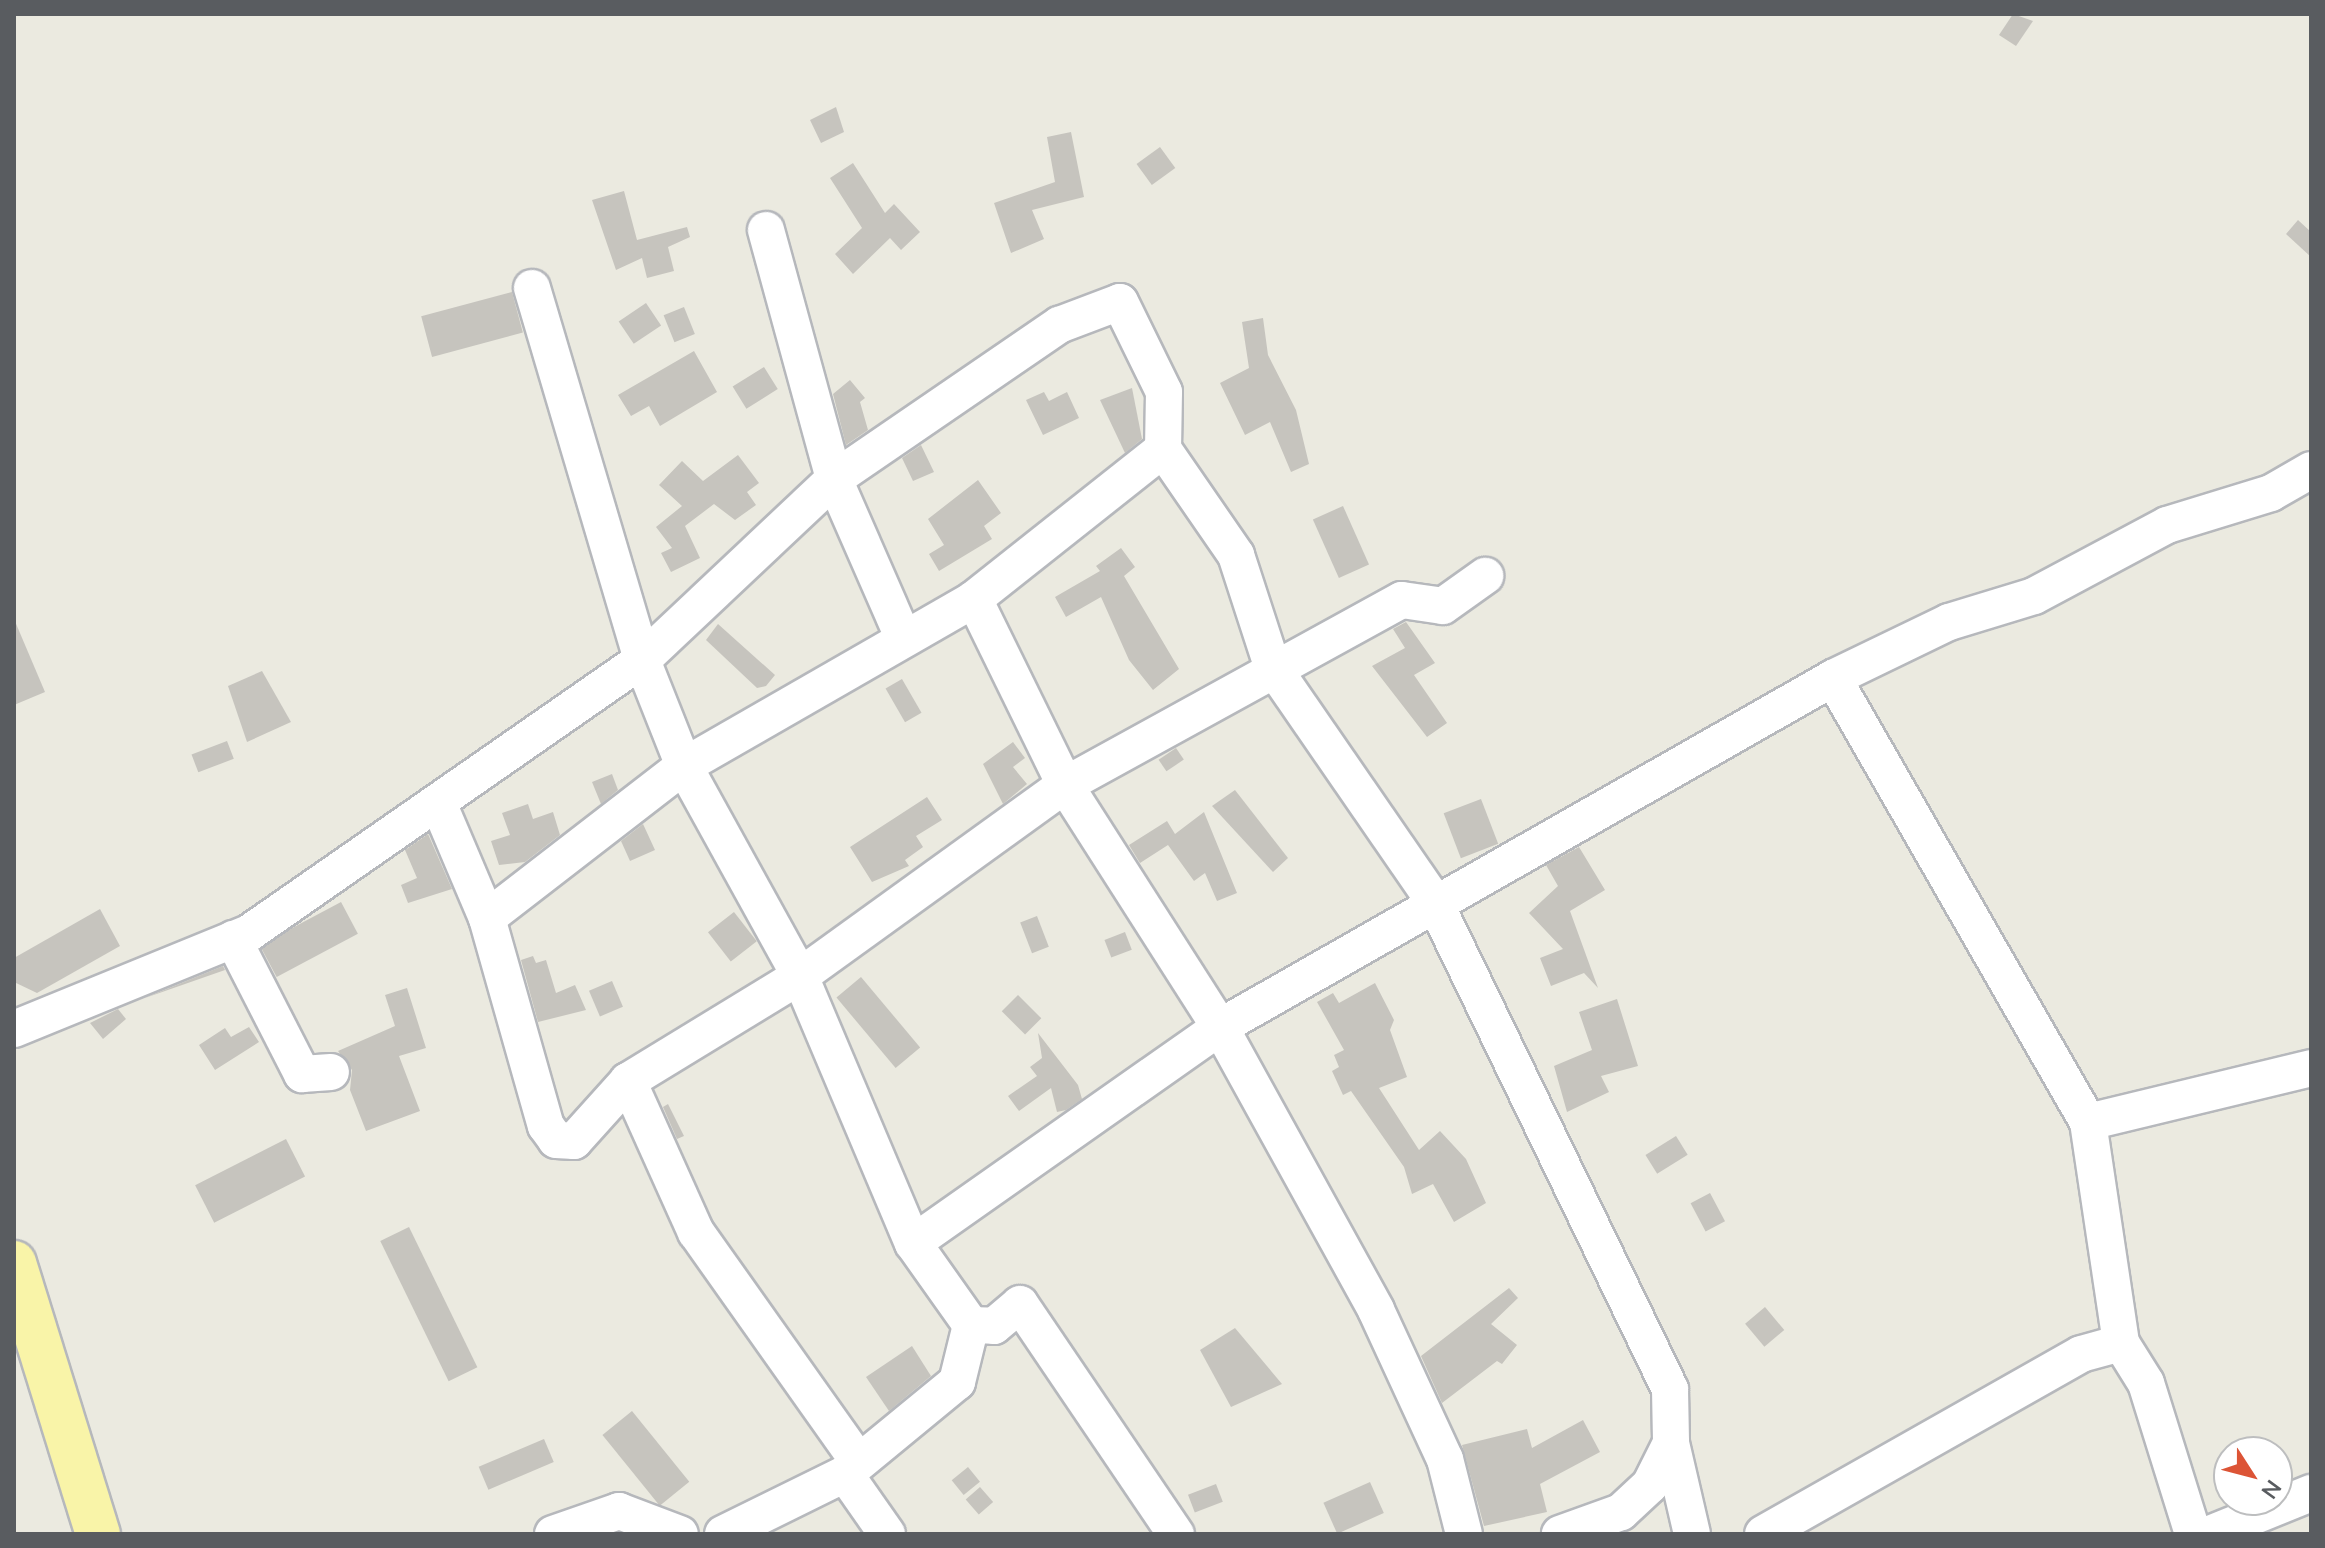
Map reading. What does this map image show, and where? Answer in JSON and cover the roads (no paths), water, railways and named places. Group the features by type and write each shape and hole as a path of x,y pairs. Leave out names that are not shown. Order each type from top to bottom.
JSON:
{"main road":[{"path":"14,1263 98,1534"}],"street":[{"path":"766,230 834,479 903,637"},
{"path":"532,288 642,660 684,766 800,976 913,1243 978,1336"},
{"path":"14,1029 233,939 439,805 642,660 834,479 1059,325 1120,302 1164,392 1163,449 1236,555 1272,666 1434,901 1670,1389 1671,1443 1692,1534"},
{"path":"487,918 684,766 903,637 974,599 1163,449"},
{"path":"913,1243 1220,1027 1434,901 1833,678 1949,622 2034,596 2167,525 2271,493 2311,470"},
{"path":"439,805 487,918 556,1140 574,1141 628,1081 800,976 1065,785 1272,666 1402,600 1443,606 1485,576"},
{"path":"974,599 1065,785 1220,1027 1376,1310 1445,1459 1464,1534"},
{"path":"1833,678 2088,1122 2121,1343 2146,1383 2193,1534"},
{"path":"233,939 302,1074 331,1072"},
{"path":"2088,1122 2311,1068"},
{"path":"628,1081 696,1232 851,1468 887,1534"},
{"path":"723,1534 851,1468 957,1382 978,1336 1020,1304 1176,1534"},
{"path":"1763,1534 2081,1354 2121,1343"},
{"path":"1560,1534 1621,1512 1650,1485 1671,1443"},
{"path":"2210,1534 2311,1493"},
{"path":"553,1534 619,1511 680,1534"}]}
